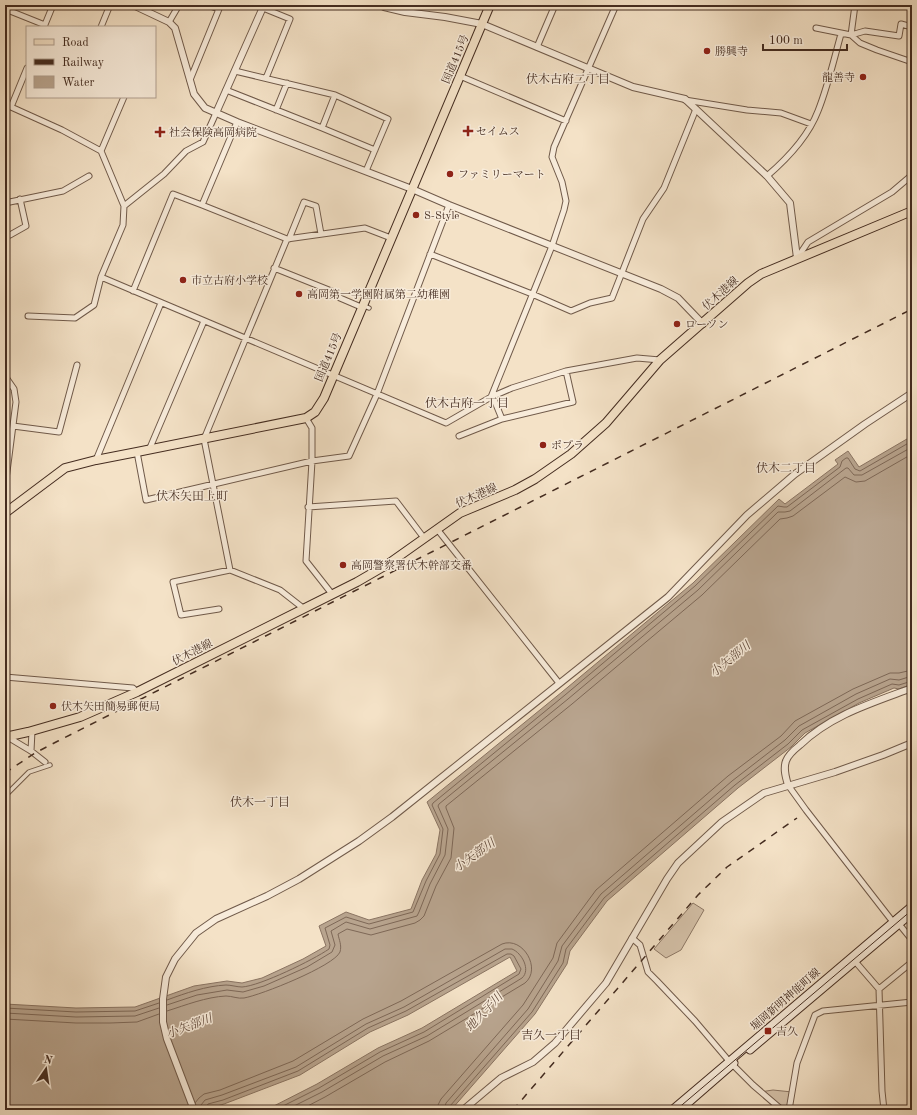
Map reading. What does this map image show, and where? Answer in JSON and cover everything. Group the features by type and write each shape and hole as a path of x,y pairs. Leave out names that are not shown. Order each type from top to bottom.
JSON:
{"main road":[{"name":"国道415号","path":"306,418 315,412 324,398 332,375 490,5"},
{"name":"伏木港線","path":"5,736 80,717 137,692 332,594 382,567 460,513 515,490 535,479 571,454 606,423 660,360 703,324 748,283 757,277 797,258 912,211"},
{"path":"5,513 65,468 96,460 306,418"},
{"name":"堀岡新明神能町線","path":"672,1110 896,923 912,906"},
{"name":"堀岡新明神能町線","path":"896,923 912,914"},
{"name":"堀岡新明神能町線","path":"680,1110 731,1062"}],"street":[{"path":"5,8 44,26 53,5"},
{"path":"102,26 110,5"},
{"path":"136,5 169,22 175,28 189,81 194,94 205,108 236,122 412,189 661,289 678,298 703,324"},
{"path":"169,22 179,5"},
{"path":"189,81 219,9 207,5"},
{"path":"380,5 405,12 445,17 482,24 633,87 685,100 747,110 781,113 812,124"},
{"path":"537,47 555,5"},
{"path":"502,419 492,397 552,246 566,201 562,182 552,157 554,147 616,5"},
{"path":"851,36 855,5"},
{"path":"124,206 164,174 186,151 203,142 263,7 290,19 266,78"},
{"path":"851,36 865,31 899,36 901,24 912,27"},
{"path":"816,28 851,36 860,43 876,50 912,62"},
{"path":"767,176 785,160 800,143 812,124 819,110 841,34"},
{"path":"26,70 11,107 62,130 101,151 124,206 123,225 100,277 94,304 75,318 28,316"},
{"path":"235,71 335,95 388,119 366,171"},
{"path":"460,76 566,121"},
{"path":"276,110 287,83"},
{"path":"226,90 375,150"},
{"path":"322,128 335,95"},
{"path":"101,151 124,98"},
{"path":"685,100 767,176 790,203 797,258"},
{"path":"430,254 571,311 590,303 612,298 643,219 664,188 696,109"},
{"path":"202,204 236,122"},
{"path":"797,258 808,242 892,192 912,175"},
{"path":"5,203 63,191 89,176"},
{"path":"133,291 173,194 202,204 288,239 365,228 391,238"},
{"path":"5,236 10,235 26,226 20,199"},
{"path":"230,570 204,439 274,268 304,202 316,206 321,234"},
{"path":"137,452 146,500 312,461 349,456 377,394 449,205"},
{"path":"274,268 334,292 340,298 362,306"},
{"path":"100,277 446,423 492,397 512,388 566,371 637,358 660,360"},
{"path":"96,460 161,303"},
{"path":"149,450 204,321"},
{"path":"13,426 59,432 76,365"},
{"path":"460,436 502,419 573,402 566,371"},
{"path":"5,376 14,389 16,402 5,487"},
{"path":"194,1110 167,1039 163,1022 163,1006 166,977 174,959 196,933 216,919 267,896 299,879 359,841 392,817 668,597 747,515 795,474 865,424 912,393"},
{"path":"306,418 312,428 312,461 308,507 306,561 332,594"},
{"path":"308,507 396,501 424,538"},
{"path":"437,529 559,683"},
{"path":"218,609 181,615 173,582 230,570 280,590 303,608"},
{"path":"5,677 133,688 137,692"},
{"path":"912,688 846,714 811,734 792,752 786,761 784,772 788,785 806,810 896,923 912,940"},
{"path":"31,751 32,730"},
{"path":"5,736 31,751 48,764 29,772 5,796"},
{"path":"463,1110 501,1078 533,1062 555,1043 606,983 667,879 678,864 722,822 764,793 835,772 883,755 912,742"},
{"path":"632,938 640,945 648,972 753,1085 782,1110"},
{"path":"853,959 878,989 884,1110"},
{"path":"878,989 912,962"},
{"path":"789,1110 798,1063 815,1015 823,1011 912,1002"}],"shaded area":[{"path":"693,903 704,910 681,950 666,958 654,949"},
{"path":"773,1090 792,1092 789,1110 782,1110 760,1092"}],"water":[{"path":"912,436 912,684 899,689 894,688 859,703 805,733 791,747 738,788 607,901 570,951 567,964 535,1014 451,1110 266,1110 317,1084 378,1048 422,1028 517,971 510,957 408,1015 370,1032 300,1075 224,1104 203,1110 5,1110 5,1004 76,1008 135,1007 194,986 227,981 242,983 262,978 303,959 326,946 319,926 346,912 369,920 411,909 422,880 436,854 440,830 427,802 693,583 779,499 785,504 838,464 835,460 848,451 859,467"}],"tram line":[{"path":"676,1110 912,910"}],"railway":[{"path":"5,773 35,753 58,741 912,309"},
{"path":"513,1110 698,895 727,867 797,818"}],"place":[{"name":"勝興寺","path":"707,51"},
{"name":"龍善寺","path":"863,77"},
{"name":"セイムス","path":"468,131"},
{"name":"社会保険高岡病院","path":"160,132"},
{"name":"ファミリーマート","path":"450,174"},
{"name":"S-Style","path":"416,215"},
{"name":"市立古府小学校","path":"183,280"},
{"name":"高岡第一学園附属第二幼稚園","path":"299,294"},
{"name":"ローソン","path":"677,324"},
{"name":"ポプラ","path":"543,445"},
{"name":"高岡警察署伏木幹部交番","path":"343,565"},
{"name":"伏木矢田簡易郵便局","path":"53,706"},
{"name":"吉久","path":"768,1031"}],"district":[{"name":"伏木古府二丁目","path":"568,79"},
{"name":"伏木古府一丁目","path":"467,403"},
{"name":"伏木二丁目","path":"786,468"},
{"name":"伏木矢田上町","path":"192,496"},
{"name":"伏木一丁目","path":"260,802"},
{"name":"吉久一丁目","path":"551,1035"}],"water label":[{"name":"小矢部川","path":"730,659"},
{"name":"小矢部川","path":"474,855"},
{"name":"地久子川","path":"484,1012"},
{"name":"小矢部川","path":"189,1026"}]}
